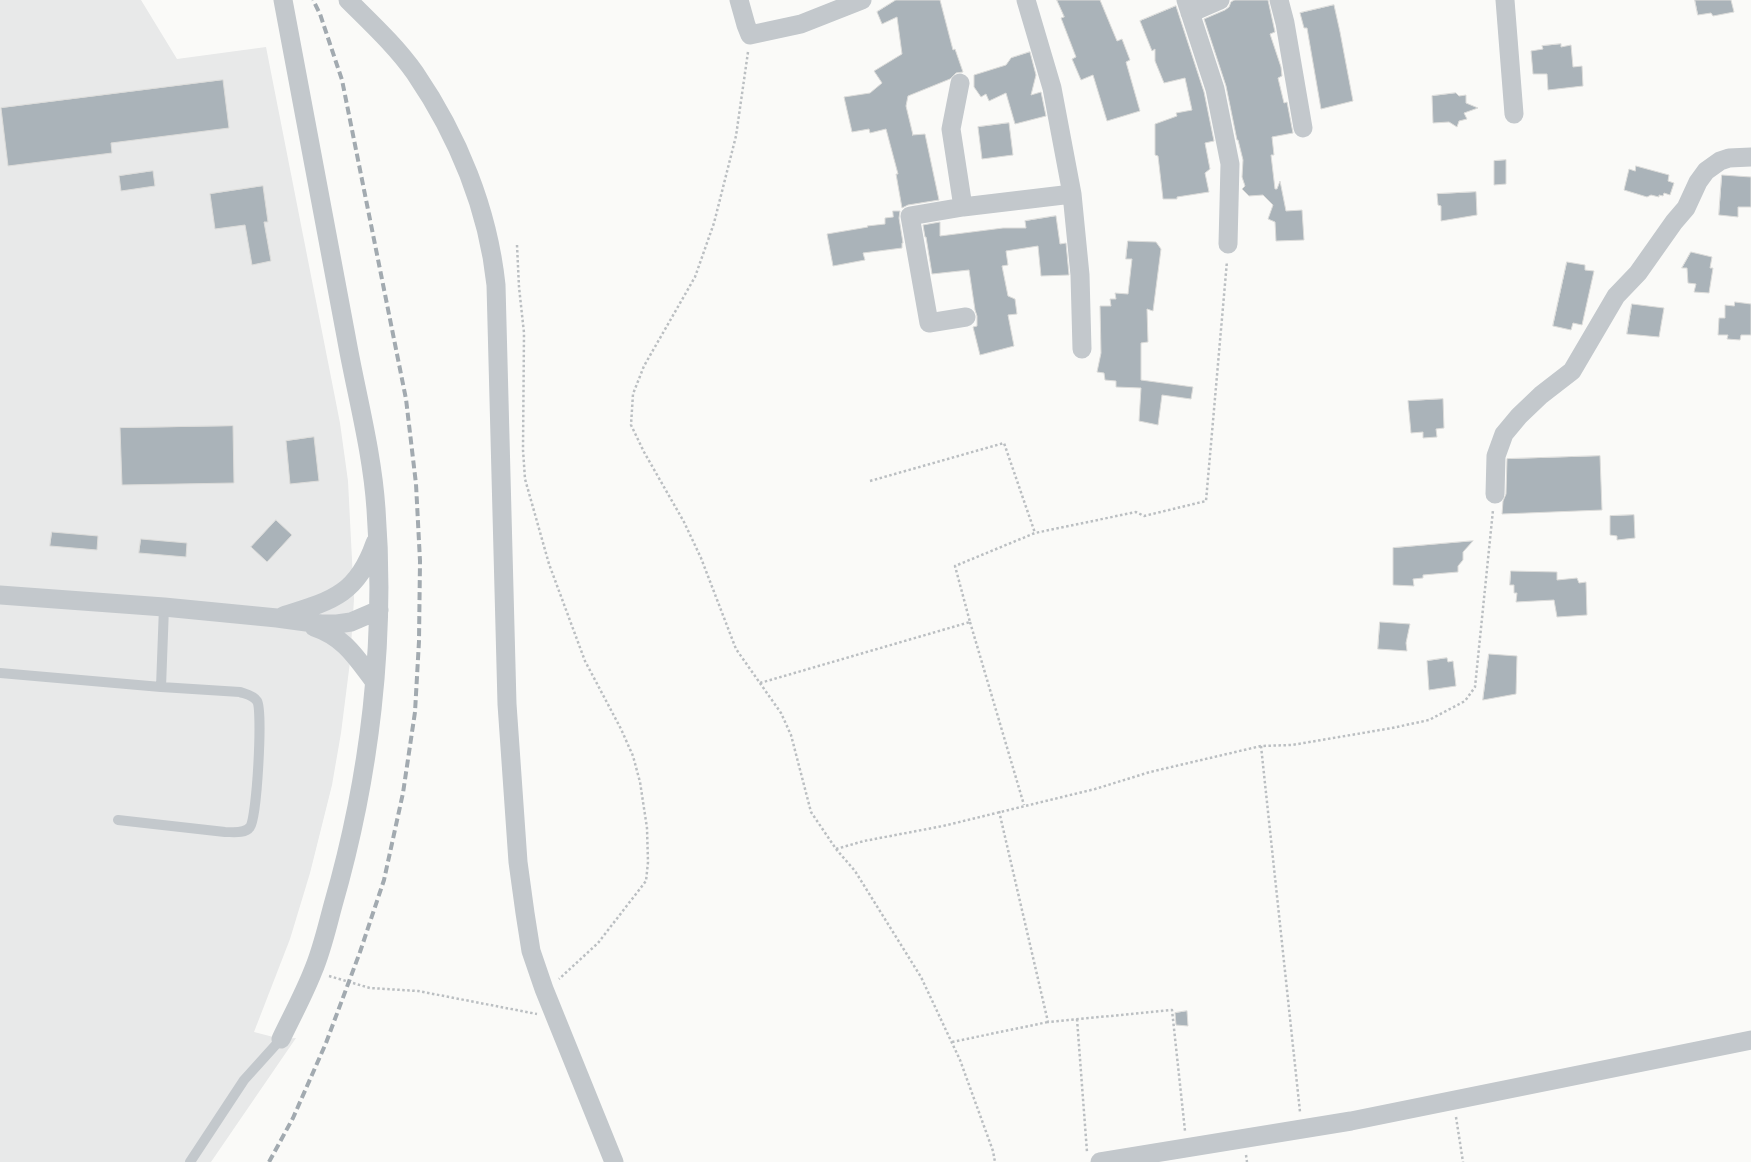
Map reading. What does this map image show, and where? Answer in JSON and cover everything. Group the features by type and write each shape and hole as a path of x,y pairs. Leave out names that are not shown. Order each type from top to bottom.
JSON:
{"street":[{"path":"281,1038 314,970 340,882 355,817 374,681 379,610 378,536 374,479 283,0"},
{"path":"348,0 399,54 414,73 438,112 474,189 486,224 496,285 507,704 518,862 526,923 531,951 544,989 614,1162"},
{"path":"739,0 750,35 801,24 862,0"},
{"path":"1026,0 1052,88 1072,194 1080,275 1082,349"},
{"path":"1220,0 1188,6 1215,89 1230,164 1228,244"},
{"path":"1279,0 1285,23 1302,128"},
{"path":"1505,0 1514,114"},
{"path":"960,83 951,129 963,207"},
{"path":"1495,494 1496,456 1504,434 1519,416 1541,395 1572,371 1616,296 1638,273 1686,208 1698,182 1706,171 1720,161 1729,158 1751,157"},
{"path":"966,316 929,323 910,216 963,207 1072,194"},
{"path":"277,618 317,606 333,599 346,590 364,569 378,536"},
{"path":"0,595 164,607 321,624 351,622 379,610"},
{"path":"277,618 323,630 339,639 348,647 374,681"},
{"path":"1093,1157 1187,1147 1302,1130 1751,1040"}],"lane":[{"path":"161,687 164,607"},
{"path":"0,673 240,692 257,700 260,726 256,805 251,826 237,833 118,820"},
{"path":"190,1162 244,1080 281,1038"}],"path":[{"path":"750,35 736,136 714,224 695,277 644,366 634,394 631,425 644,452 684,522 701,558 736,649 781,713 791,735 811,812 836,849 856,871 921,977 960,1060 994,1151 995,1162"},
{"path":"1024,806 955,566 1035,533 1136,512 1144,516 1206,501 1228,244"},
{"path":"517,245 524,333 522,450 525,479 549,564 586,662 633,756 644,804 646,828 646,881 598,943 577,964 544,989"},
{"path":"870,481 1004,443 1035,533"},
{"path":"836,849 864,841 943,826 1095,789 1150,772 1261,746 1292,744 1429,720 1465,701 1475,686 1495,494"},
{"path":"760,683 970,622"},
{"path":"1261,746 1302,1130"},
{"path":"999,811 1048,1022"},
{"path":"314,970 370,988 418,991 555,1018"},
{"path":"951,1042 1048,1022 1172,1010 1187,1147"},
{"path":"1077,1019 1093,1157"},
{"path":"1454,1101 1463,1162"}],"shaded area":[{"path":"0,0 141,0 177,59 266,47 340,423 348,481 354,599 350,662 341,733 332,785 310,873 290,939 254,1032 281,1039 296,1038 211,1162 0,1162"}],"building":[{"path":"896,0 940,0 953,50 955,49 963,72 956,73 950,79 908,96 906,106 913,135 925,134 939,200 908,205 902,208 896,174 898,174 886,129 870,133 869,129 852,132 844,97 870,93 882,83 874,71 902,54 897,17 882,24 877,12"},
{"path":"1057,0 1100,0 1117,41 1122,39 1130,60 1126,62 1140,111 1107,121 1093,75 1081,80 1072,59 1076,57 1061,18 1064,17"},
{"path":"1235,0 1268,0 1275,32 1270,34 1281,67 1282,76 1278,78 1284,103 1287,102 1293,133 1272,137 1274,155 1271,155 1275,189 1277,189 1280,181 1286,211 1302,210 1304,240 1276,241 1275,222 1268,219 1273,205 1263,195 1249,196 1242,189 1245,186 1242,177 1243,160 1226,86 1204,19 1225,10"},
{"path":"1695,0 1731,0 1734,12 1713,16 1711,13 1698,15"},
{"path":"1334,5 1353,101 1321,109 1307,28 1304,28 1300,13"},
{"path":"1176,6 1204,92 1214,141 1205,143 1210,169 1205,173 1209,192 1177,197 1177,199 1163,199 1158,156 1155,155 1155,124 1177,116 1176,113 1192,110 1185,78 1164,83 1155,61 1155,49 1152,51 1140,21"},
{"path":"1561,44 1561,47 1571,45 1573,67 1582,66 1583,86 1548,90 1547,74 1533,74 1531,51 1543,49 1542,46"},
{"path":"1030,52 1036,75 1031,95 1041,92 1046,116 1015,124 1006,93 989,101 986,94 981,97 974,87 974,75 1006,65 1011,58"},
{"path":"223,80 229,128 111,143 112,153 8,166 1,108"},
{"path":"1456,93 1459,96 1466,95 1466,103 1478,108 1464,113 1467,119 1459,121 1457,127 1449,122 1433,123 1432,96"},
{"path":"1009,123 1013,155 982,159 978,127"},
{"path":"1506,160 1506,184 1494,185 1494,161"},
{"path":"1636,166 1669,175 1668,181 1674,183 1670,195 1664,193 1663,196 1659,195 1659,197 1651,195 1647,197 1624,190 1629,169 1635,171"},
{"path":"153,171 155,186 121,191 119,176"},
{"path":"1722,175 1751,177 1751,207 1738,207 1738,217 1719,215"},
{"path":"263,186 268,222 264,222 271,261 252,265 245,225 215,229 210,194"},
{"path":"1476,192 1477,215 1441,221 1441,206 1438,205 1437,194"},
{"path":"893,211 900,211 902,248 863,253 865,260 833,266 827,234 885,224 885,218 893,217"},
{"path":"1056,216 1060,244 1066,243 1069,275 1041,276 1038,246 1006,251 1008,265 1002,266 1008,296 1015,299 1017,314 1008,315 1014,346 980,355 973,327 977,326 977,316 969,270 932,274 923,225 940,222 940,236 1003,228 1026,228 1025,221"},
{"path":"1128,241 1156,242 1161,249 1153,311 1147,309 1148,342 1141,343 1141,380 1193,387 1191,399 1162,395 1158,425 1139,421 1141,388 1116,387 1116,381 1105,380 1104,373 1097,372 1101,353 1100,306 1111,306 1110,299 1116,299 1115,293 1128,294 1132,259 1126,259"},
{"path":"1691,252 1712,257 1710,268 1713,268 1709,293 1694,292 1696,284 1688,283 1687,268 1682,268"},
{"path":"1567,262 1585,265 1585,270 1594,271 1582,325 1573,323 1571,330 1553,326"},
{"path":"1735,302 1751,304 1751,335 1741,335 1740,340 1727,339 1728,335 1718,335 1719,318 1725,318 1725,305 1734,306"},
{"path":"1632,304 1664,308 1659,337 1627,334"},
{"path":"1443,399 1444,428 1436,429 1437,437 1423,438 1423,432 1411,433 1408,401"},
{"path":"233,426 234,483 122,485 120,428"},
{"path":"314,437 319,481 290,484 286,441"},
{"path":"1600,456 1602,510 1502,514 1503,501 1506,494 1507,459"},
{"path":"1634,515 1635,538 1617,540 1617,536 1610,535 1610,516"},
{"path":"276,520 292,535 267,562 251,547"},
{"path":"52,532 98,536 97,550 50,546"},
{"path":"141,539 187,543 186,557 139,553"},
{"path":"1473,541 1463,552 1463,560 1458,566 1458,572 1423,575 1423,578 1413,579 1414,586 1393,585 1393,548"},
{"path":"1511,571 1557,572 1557,580 1577,578 1579,583 1586,582 1587,615 1557,617 1554,600 1516,602 1517,593 1514,593 1514,585 1510,585"},
{"path":"1380,622 1410,624 1406,643 1407,651 1378,649"},
{"path":"1489,654 1517,656 1516,694 1483,700"},
{"path":"1447,658 1448,662 1453,661 1456,686 1429,690 1427,661"},
{"path":"1187,1011 1188,1026 1176,1025 1175,1013"}],"railway":[{"path":"269,1162 293,1118 326,1043 360,952 384,880 403,793 415,712 419,641 420,561 416,484 406,399 342,80 320,14 313,0"}]}
